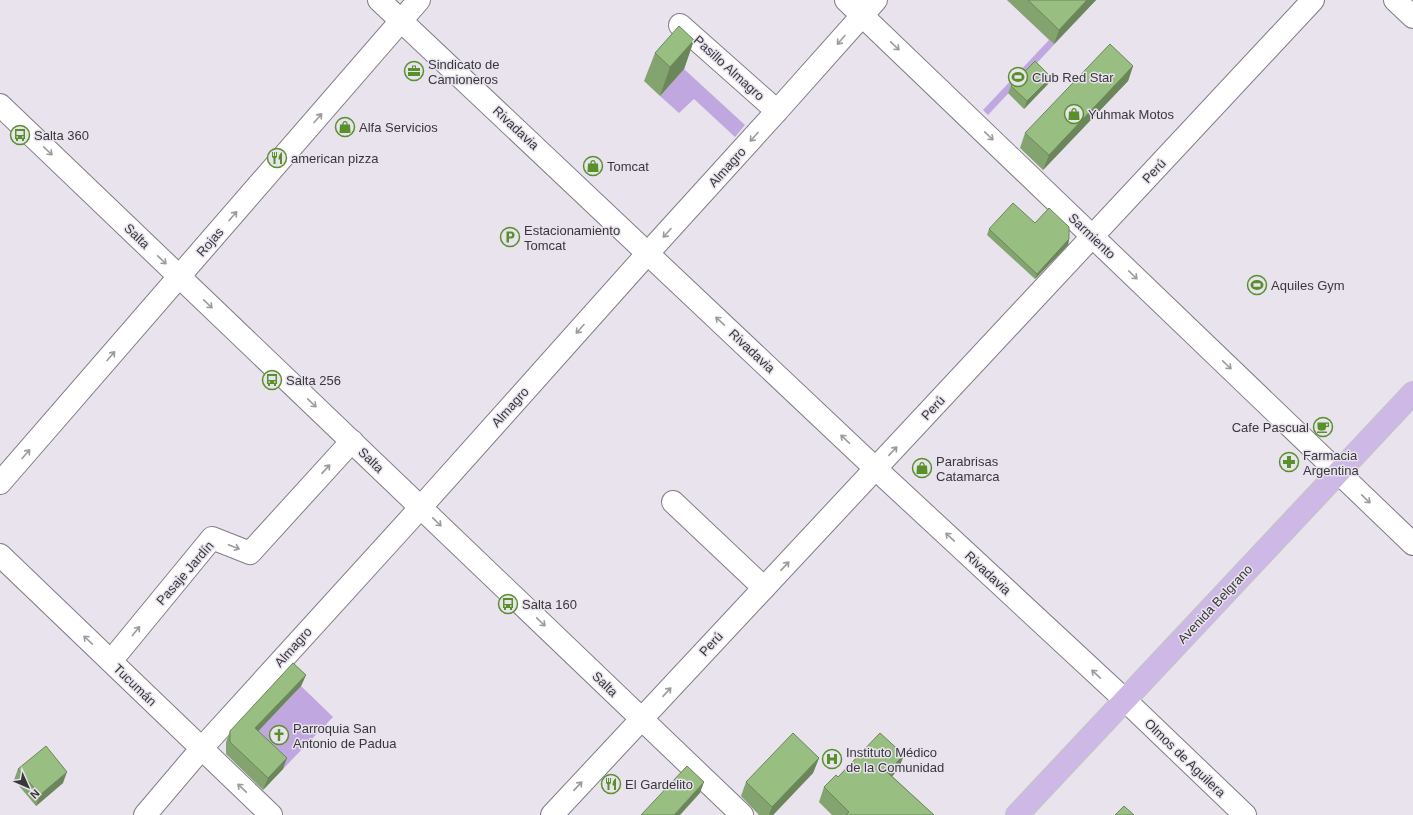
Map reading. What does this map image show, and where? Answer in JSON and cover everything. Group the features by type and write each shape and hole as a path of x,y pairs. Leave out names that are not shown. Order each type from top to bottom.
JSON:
{"main road":[{"name":"Avenida Belgrano","path":"1017,815 1413,393"}],"street":[{"name":"Rivadavia","path":"379,0 876,469 1125,700"},
{"name":"Rojas","path":"0,484 419,0"},
{"name":"Sarmiento","path":"846,0 869,8 1093,236 1413,544"},
{"name":"Perú","path":"552,815 1313,0"},
{"path":"1395,0 1413,17"},
{"name":"Almagro","path":"145,815 201,749 421,507 869,8"},
{"name":"Pasillo Almagro","path":"680,25 777,111"},
{"name":"Salta","path":"0,105 742,815"},
{"name":"Pasaje Jardín","path":"111,661 212,538 250,553 352,441"},
{"path":"673,502 764,588"},
{"name":"Tucumán","path":"0,555 271,815"},
{"name":"Olmos de Aguilera","path":"1125,700 1245,815"}],"shaded area":[{"name":"Club Red Star","path":"1007,0 1096,0 988,115 983,110 1049,40"},
{"path":"684,69 745,125 735,137 694,99 679,113 660,96"},
{"path":"301,686 333,717 283,769 250,740"}],"building":[{"path":"1028,0 1087,0 1059,30"},
{"path":"679,26 694,40 670,67 655,53"},
{"name":"Yuhmak Motos","path":"1110,44 1133,66 1049,155 1025,133"},
{"path":"1035,61 1051,77 1027,101 1011,86"},
{"path":"1013,203 1035,223 1049,208 1069,227 1069,239 1037,274 989,229"},
{"path":"293,663 306,675 255,728 287,758 268,778 230,742 230,731"},
{"path":"793,733 819,758 772,807 746,782"},
{"path":"880,733 904,755 887,772 934,815 846,815 849,812 824,787 836,775 838,777"},
{"path":"46,746 67,772 40,795 18,769"},
{"path":"687,766 704,782 674,815 641,815"},
{"path":"1124,806 1134,815 1115,815"}],"place":[{"name":"Sindicato de Camioneros","path":"414,71"},
{"name":"Club Red Star","path":"1018,77"},
{"name":"Yuhmak Motos","path":"1074,114"},
{"name":"Alfa Servicios","path":"345,127"},
{"name":"Salta 360","path":"20,135"},
{"name":"american pizza","path":"277,158"},
{"name":"Tomcat","path":"593,166"},
{"name":"Estacionamiento Tomcat","path":"510,237"},
{"name":"Aquiles Gym","path":"1257,285"},
{"name":"Salta 256","path":"272,380"},
{"name":"Cafe Pascual","path":"1323,427"},
{"name":"Farmacia Argentina","path":"1289,462"},
{"name":"Parabrisas Catamarca","path":"922,468"},
{"name":"Salta 160","path":"508,604"},
{"name":"Parroquia San Antonio de Padua","path":"279,735"},
{"name":"Instituto Médico de la Comunidad","path":"832,759"},
{"name":"El Gardelito","path":"611,784"}]}
